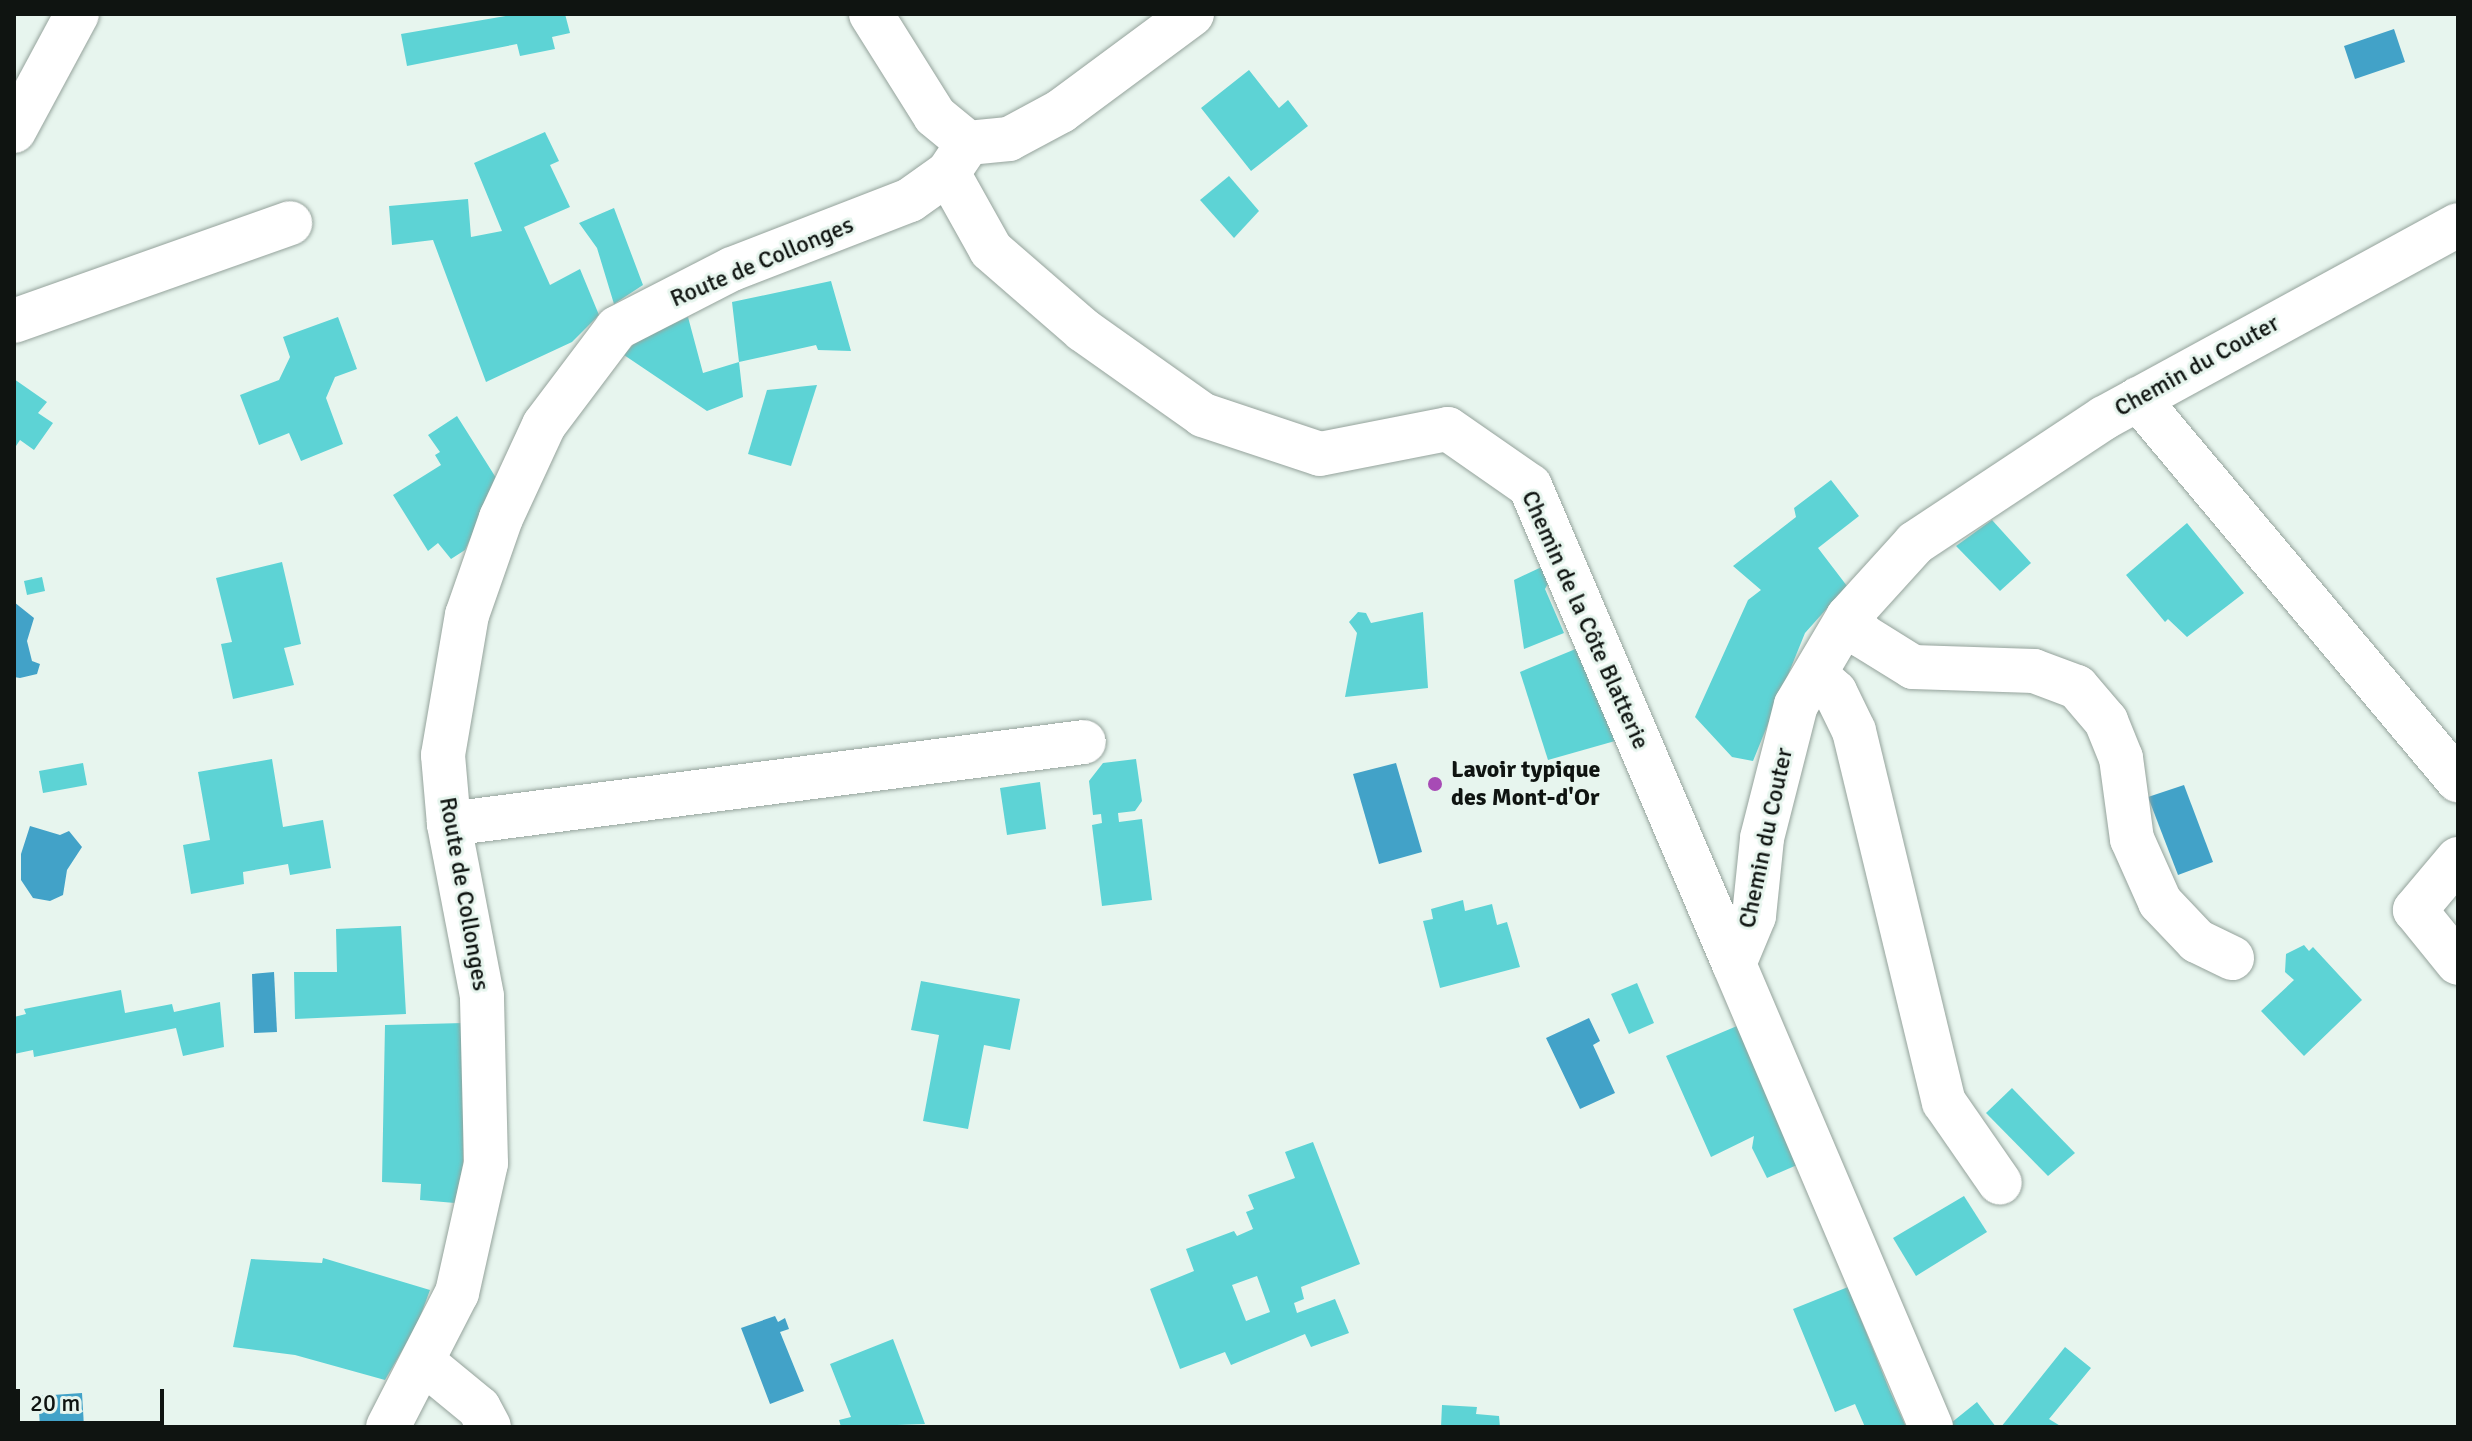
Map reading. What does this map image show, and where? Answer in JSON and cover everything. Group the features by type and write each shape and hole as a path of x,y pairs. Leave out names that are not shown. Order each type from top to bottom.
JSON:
{"street":[{"path":"14,131 77,14"},
{"path":"871,14 958,158"},
{"name":"Route de Collonges","path":"388,1427 457,1293 486,1163 482,996 449,824 443,755 467,615 501,518 544,425 617,328 732,269 910,200 958,158 1009,139 1061,111 1192,14"},
{"name":"Chemin de la Côte Blatterie","path":"958,158 991,250 1083,330 1203,415 1320,454 1448,429 1530,486 1734,964"},
{"path":"14,321 290,223"},
{"name":"Chemin du Couter","path":"1734,964 1754,916 1762,838 1796,705 1848,617 1915,543 2138,399 2458,225"},
{"path":"2138,399 2458,780"},
{"path":"1848,617 1863,636 1913,667 2034,671 2077,687 2106,721 2121,758 2132,839 2160,902 2197,941 2232,958"},
{"path":"1815,674 1835,692 1854,731 1944,1102 2000,1183"},
{"path":"449,824 1084,742"},
{"path":"2458,859 2415,910 2458,963"},
{"path":"1734,964 1931,1427"},
{"path":"423,1362 479,1408 489,1427"}],"water":[{"path":"2394,29 2405,62 2355,79 2344,46"},
{"path":"14,602 34,618 27,641 32,661 40,664 37,674 20,678 14,677"},
{"path":"1396,763 1422,852 1379,864 1353,774"},
{"path":"2184,785 2213,862 2178,875 2148,797"},
{"path":"30,826 60,835 69,831 82,847 67,870 63,895 50,901 33,898 21,880 21,854"},
{"path":"274,972 277,1032 254,1033 252,974"},
{"path":"1589,1018 1600,1041 1593,1045 1615,1093 1580,1109 1546,1038"},
{"path":"775,1316 778,1322 785,1318 789,1329 780,1332 804,1391 770,1404 741,1328"},
{"path":"82,1393 84,1427 40,1427 38,1396"}],"building":[{"path":"517,14 565,14 570,33 552,37 555,49 520,56 517,44 407,66 401,34"},
{"path":"1249,70 1279,108 1288,100 1308,126 1251,171 1201,108"},
{"path":"545,132 559,161 550,165 570,207 524,227 550,285 580,269 599,315 572,342 486,382 433,240 392,245 389,206 468,199 471,237 502,231 474,163"},
{"path":"1229,176 1259,211 1234,238 1200,200"},
{"path":"614,208 643,285 614,304 597,248 579,223"},
{"path":"831,281 851,351 818,350 816,345 739,362 732,302"},
{"path":"338,317 357,369 335,377 326,398 343,444 301,461 289,433 259,445 240,395 279,380 290,357 283,337"},
{"path":"688,317 703,373 739,362 743,397 707,411 624,355 637,340"},
{"path":"14,379 47,402 38,413 53,423 34,450 20,440 14,449"},
{"path":"817,385 791,466 748,454 767,390"},
{"path":"457,416 498,481 465,550 451,559 438,543 428,551 393,495 441,465 435,455 440,452 428,435"},
{"path":"1831,480 1859,516 1818,548 1847,586 1805,633 1753,761 1732,757 1695,717 1748,600 1761,590 1733,566 1796,517 1794,508"},
{"path":"1992,520 2031,563 2000,591 1956,546"},
{"path":"2187,523 2244,593 2187,637 2168,619 2165,622 2126,575"},
{"path":"282,562 301,644 284,648 294,685 233,699 221,644 232,642 216,578"},
{"path":"1548,564 1553,574 1545,589 1564,633 1524,649 1514,580"},
{"path":"42,577 45,591 27,595 24,581"},
{"path":"1358,612 1366,613 1371,623 1423,612 1428,688 1345,697 1357,633 1349,622"},
{"path":"1578,648 1615,741 1548,760 1520,672"},
{"path":"272,759 283,827 323,820 331,868 290,875 288,864 243,872 244,884 191,894 183,845 210,840 198,772"},
{"path":"1136,759 1142,801 1135,811 1118,813 1119,822 1142,819 1152,900 1102,906 1092,825 1102,823 1101,814 1093,815 1089,781 1103,763"},
{"path":"83,763 87,785 43,793 39,771"},
{"path":"1040,782 1046,829 1007,835 1000,788"},
{"path":"1463,900 1465,911 1492,904 1497,925 1507,922 1520,967 1440,988 1423,921 1433,919 1431,909"},
{"path":"401,926 406,1014 295,1019 294,972 337,972 336,929"},
{"path":"2304,945 2309,951 2313,947 2362,1000 2304,1056 2261,1011 2294,980 2285,972 2286,954"},
{"path":"921,981 1020,999 1010,1050 984,1045 968,1129 923,1121 939,1035 911,1030"},
{"path":"1637,983 1654,1023 1629,1034 1611,994"},
{"path":"121,990 125,1013 172,1004 174,1012 220,1002 224,1047 183,1056 176,1028 34,1057 33,1050 14,1054 14,1017 26,1014 24,1009"},
{"path":"464,1023 463,1165 455,1203 420,1200 421,1184 382,1182 385,1025"},
{"path":"1737,1026 1797,1165 1767,1178 1752,1148 1754,1136 1711,1157 1666,1056"},
{"path":"2012,1088 2075,1153 2048,1176 1986,1113"},
{"path":"1313,1142 1360,1264 1301,1287 1304,1299 1294,1303 1297,1313 1335,1299 1349,1333 1311,1347 1305,1334 1231,1365 1225,1352 1180,1369 1150,1289 1194,1271 1186,1249 1234,1231 1237,1236 1253,1229 1246,1212 1254,1209 1248,1195 1295,1178 1285,1152","holes":["1257,1276 1270,1312 1246,1321 1232,1285"]},
{"path":"1964,1196 1987,1232 1916,1276 1893,1238"},
{"path":"323,1258 430,1290 417,1325 385,1380 295,1355 233,1347 251,1259 322,1263"},
{"path":"1848,1287 1906,1427 1865,1427 1855,1404 1835,1412 1793,1309"},
{"path":"893,1339 925,1424 841,1427 839,1420 851,1417 830,1364"},
{"path":"2065,1347 2091,1368 2049,1419 2062,1427 2001,1427"},
{"path":"1977,1402 1996,1427 1945,1427 1951,1423"},
{"path":"1442,1405 1477,1407 1476,1414 1499,1416 1500,1427 1441,1427"}],"place":[{"name":"Lavoir typique des Mont-d'Or","path":"1435,784"}]}
